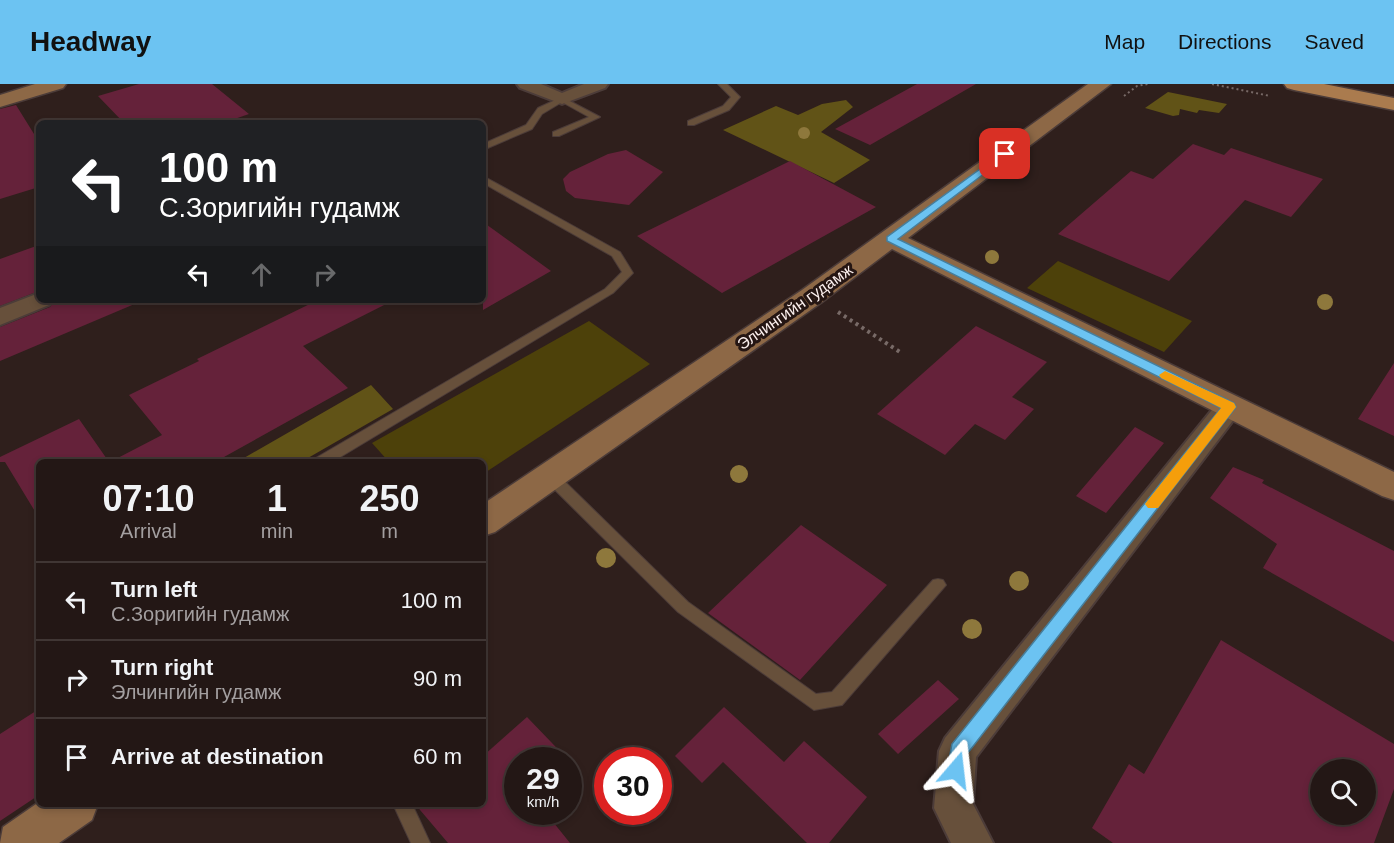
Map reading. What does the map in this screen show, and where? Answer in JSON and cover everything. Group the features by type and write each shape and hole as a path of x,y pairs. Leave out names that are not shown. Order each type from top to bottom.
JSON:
{"main road":[{"path":"1294,84 1394,104"}],"street":[{"path":"0,101 56,84"},
{"path":"526,84 562,99 599,84"},
{"name":"Элчингийн гудамж","path":"486,520 812,296 1101,84"},
{"path":"891,239 1394,487"},
{"path":"0,317 36,302"},
{"path":"973,843 952,808 958,751 1229,407"},
{"path":"19,843 72,807"}],"lane":[{"path":"691,123 726,108 736,97 722,84"},
{"path":"486,146 529,127 534,123 535,116 562,99 596,117 556,134"},
{"path":"326,459 609,291 628,273 616,254 486,181"},
{"path":"550,476 683,607 814,702 836,699 938,585"},
{"path":"403,807 421,843"}],"path":[{"path":"812,296 900,352"}],"shaded area":[{"path":"1168,92 1227,104 1219,113 1199,110 1197,113 1180,109 1179,115 1173,116 1145,108"},
{"path":"846,100 853,107 821,132 870,160 834,183 723,130 776,106 798,115 822,104"},
{"path":"1058,261 1192,321 1164,352 1027,288"},
{"path":"589,321 650,364 486,472 486,459 386,459 372,443"},
{"path":"371,385 393,409 306,459 242,459"}],"building":[{"path":"139,84 212,84 249,114 232,120 121,120 98,96"},
{"path":"917,84 976,84 870,145 835,129"},
{"path":"16,105 36,137 36,188 0,199 0,109"},
{"path":"1193,144 1224,155 1231,148 1323,179 1291,217 1245,200 1169,281 1058,234 1131,171 1153,179"},
{"path":"626,150 663,172 629,205 575,198 566,191 563,179 570,172 608,154"},
{"path":"790,161 876,207 722,293 637,236"},
{"path":"486,224 551,271 483,310 483,303 486,303"},
{"path":"36,246 36,292 0,306 0,259"},
{"path":"53,303 137,303 0,361 0,327 50,307"},
{"path":"312,303 388,303 303,346 348,388 220,459 116,459 162,435 129,395 199,361 197,359"},
{"path":"976,326 1047,362 1012,397 1034,409 1005,440 975,424 945,455 877,414"},
{"path":"1394,363 1394,436 1358,419"},
{"path":"79,419 107,459 36,459 36,513 5,462 0,462 0,457"},
{"path":"1135,427 1164,443 1106,513 1076,496"},
{"path":"1233,467 1264,480 1262,483 1394,551 1394,642 1263,568 1277,544 1210,498"},
{"path":"801,525 887,585 800,680 708,613"},
{"path":"1221,640 1394,744 1394,789 1374,843 1113,843 1092,828 1129,764 1144,774"},
{"path":"938,680 959,699 898,754 878,734"},
{"path":"724,707 784,762 804,741 867,797 829,843 807,843 723,762 702,783 675,756"},
{"path":"36,711 36,797 0,821 0,734"},
{"path":"527,717 556,747 504,747 504,825 555,825 570,843 448,843 418,807 486,807 486,753"}],"slow traffic":[{"path":"1153,504 1229,407 1165,375"}],"route":[{"path":"956,770 958,751 1229,407 891,239 1005,154"}]}
